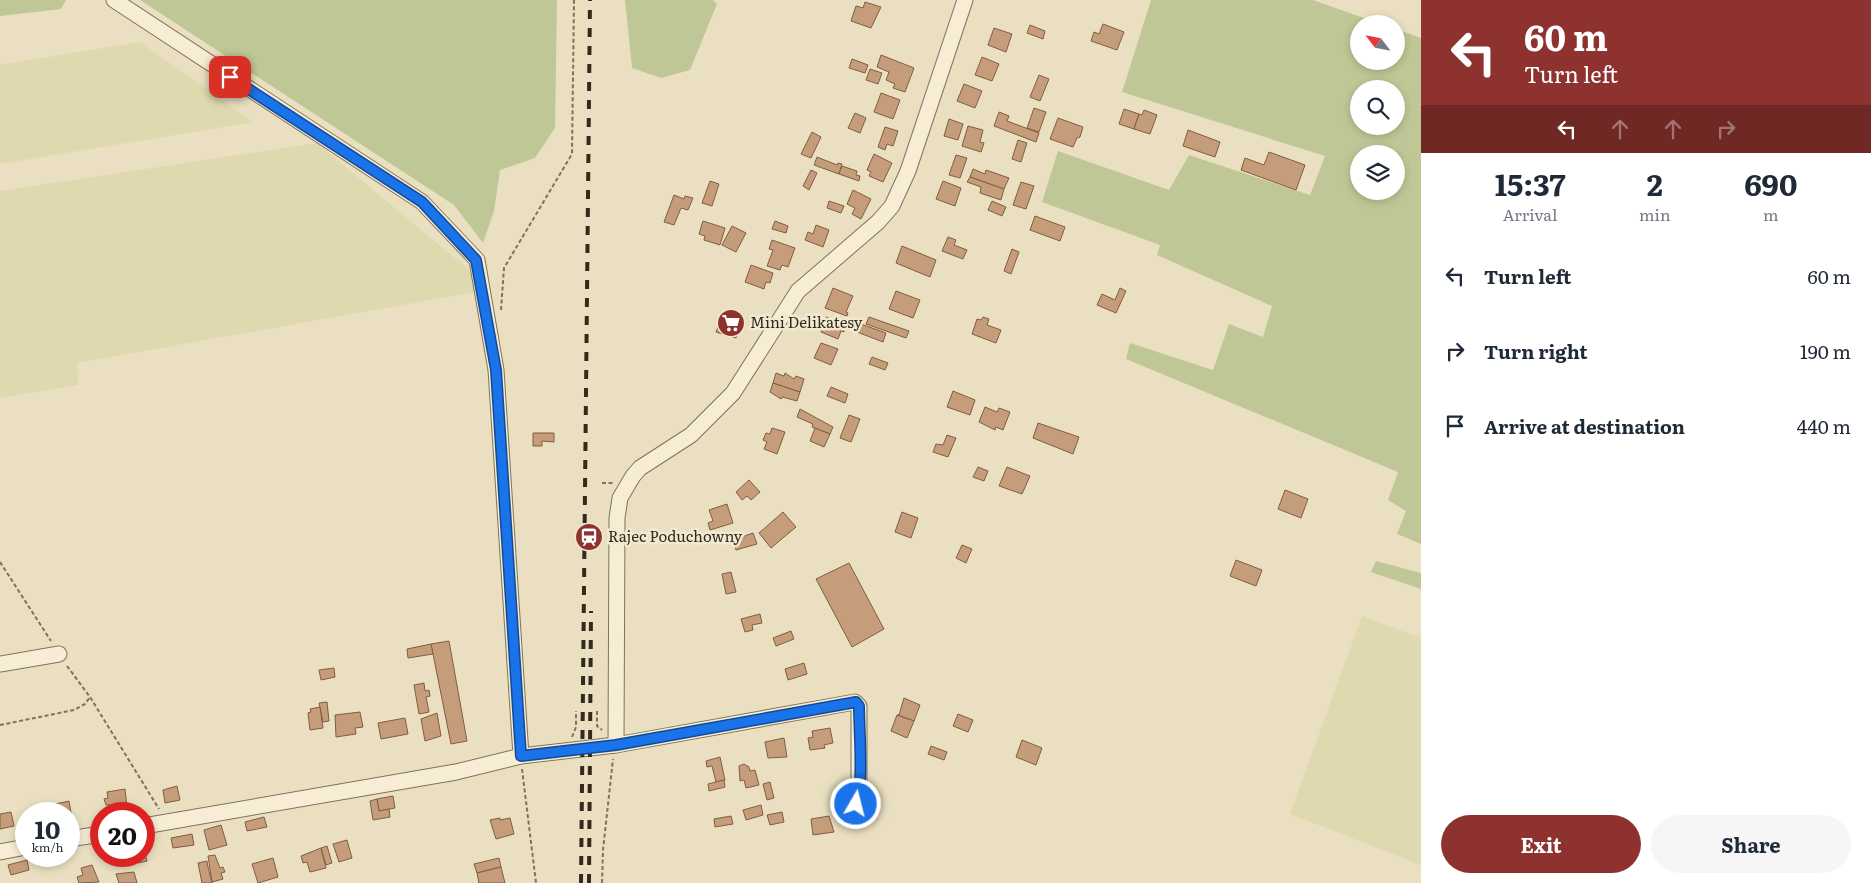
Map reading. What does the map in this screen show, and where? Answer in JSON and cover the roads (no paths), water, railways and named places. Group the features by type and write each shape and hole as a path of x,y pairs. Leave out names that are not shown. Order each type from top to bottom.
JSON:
{"street":[{"path":"114,0 422,202 476,260 496,370 521,756"},
{"path":"616,745 617,518 620,498 626,484 640,468 691,435 733,393 798,291 878,222 892,206 908,171 965,0"},
{"path":"0,664 59,654"},
{"path":"155,824 456,772 521,756 616,745 856,702 859,706 859,797 851,807"},
{"path":"0,852 15,849"}],"railway":[{"path":"581,883 590,0"},
{"path":"589,883 591,611"}],"place":[{"name":"Mini Delikatesy","path":"731,323"},
{"name":"Rajec Poduchowny","path":"589,537"}]}
